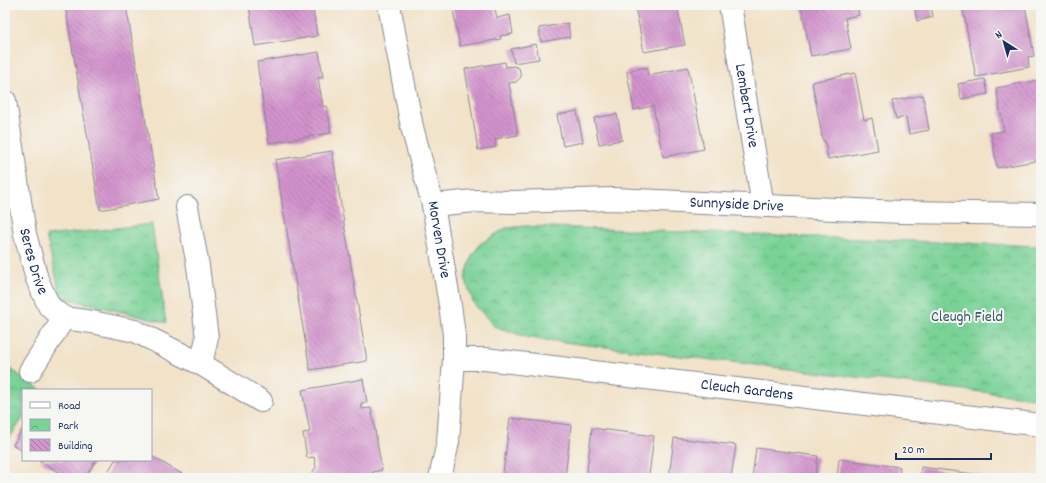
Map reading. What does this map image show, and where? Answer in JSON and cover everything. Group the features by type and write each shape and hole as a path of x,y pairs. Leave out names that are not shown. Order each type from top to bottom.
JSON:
{"street":[{"name":"Morven Drive","path":"389,5 412,127 433,205 454,336 454,358 448,442 440,478"},
{"name":"Lembert Drive","path":"730,5 764,206"},
{"name":"Seres Drive","path":"5,101 25,234 37,279 49,306 64,318"},
{"name":"Sunnyside Drive","path":"433,205 475,201 512,202 614,200 901,212 1041,214"},
{"path":"186,207 198,266 207,338 201,364"},
{"path":"30,371 64,318 135,331 201,364 261,401"},
{"name":"Cleuch Gardens","path":"454,358 485,359 1041,425"}],"green space":[{"path":"152,224 166,323 61,297 46,236"},
{"name":"Cleugh Field","path":"526,226 1041,246 1041,399 529,338 494,326 474,304 465,278 472,256 480,244 506,228"},
{"path":"5,365 40,389 22,389 22,420 5,445"}],"building":[{"path":"65,5 126,5 159,199 100,210"},
{"path":"249,5 307,5 308,10 313,9 317,36 255,46"},
{"path":"452,5 494,5 497,18 510,15 513,34 500,36 501,39 460,46"},
{"path":"635,5 677,5 685,45 644,52"},
{"path":"801,5 857,5 859,15 845,18 851,49 811,56"},
{"path":"914,5 931,5 933,17 917,21"},
{"path":"962,5 1025,5 1034,56 1028,57 1029,67 976,77"},
{"path":"568,23 570,37 541,42 539,28"},
{"path":"536,44 539,59 514,63 511,49"},
{"path":"319,52 323,77 318,78 323,107 327,106 331,133 269,143 257,62"},
{"path":"505,62 506,67 513,66 519,68 521,77 516,82 509,83 518,135 495,139 496,147 478,150 465,69"},
{"path":"646,67 648,75 688,67 704,149 663,157 653,106 634,110 627,71"},
{"path":"855,73 864,120 872,118 878,150 828,159 825,141 823,141 812,82"},
{"path":"985,79 988,94 961,99 958,84"},
{"path":"1039,80 1041,89 1041,160 997,168 991,133 1004,131 996,88"},
{"path":"923,95 929,130 909,134 906,117 896,119 892,101"},
{"path":"577,111 583,142 563,146 557,115"},
{"path":"617,114 622,140 599,144 594,118"},
{"path":"332,151 367,361 310,370 275,160"},
{"path":"363,379 367,402 361,403 362,409 371,408 382,470 373,472 374,478 309,478 316,467 314,457 307,458 303,433 310,432 302,390"},
{"path":"510,418 571,425 565,478 534,478 503,474"},
{"path":"592,428 654,436 649,475 654,476 654,478 586,478"},
{"path":"22,430 22,450 13,445"},
{"path":"674,438 736,445 731,478 669,478"},
{"path":"756,448 818,456 815,478 752,478"},
{"path":"152,457 189,478 104,478 114,461 152,461"},
{"path":"839,459 900,467 899,478 837,478"},
{"path":"41,461 95,461 85,478 68,478"},
{"path":"921,467 981,475 980,478 920,478"}]}
